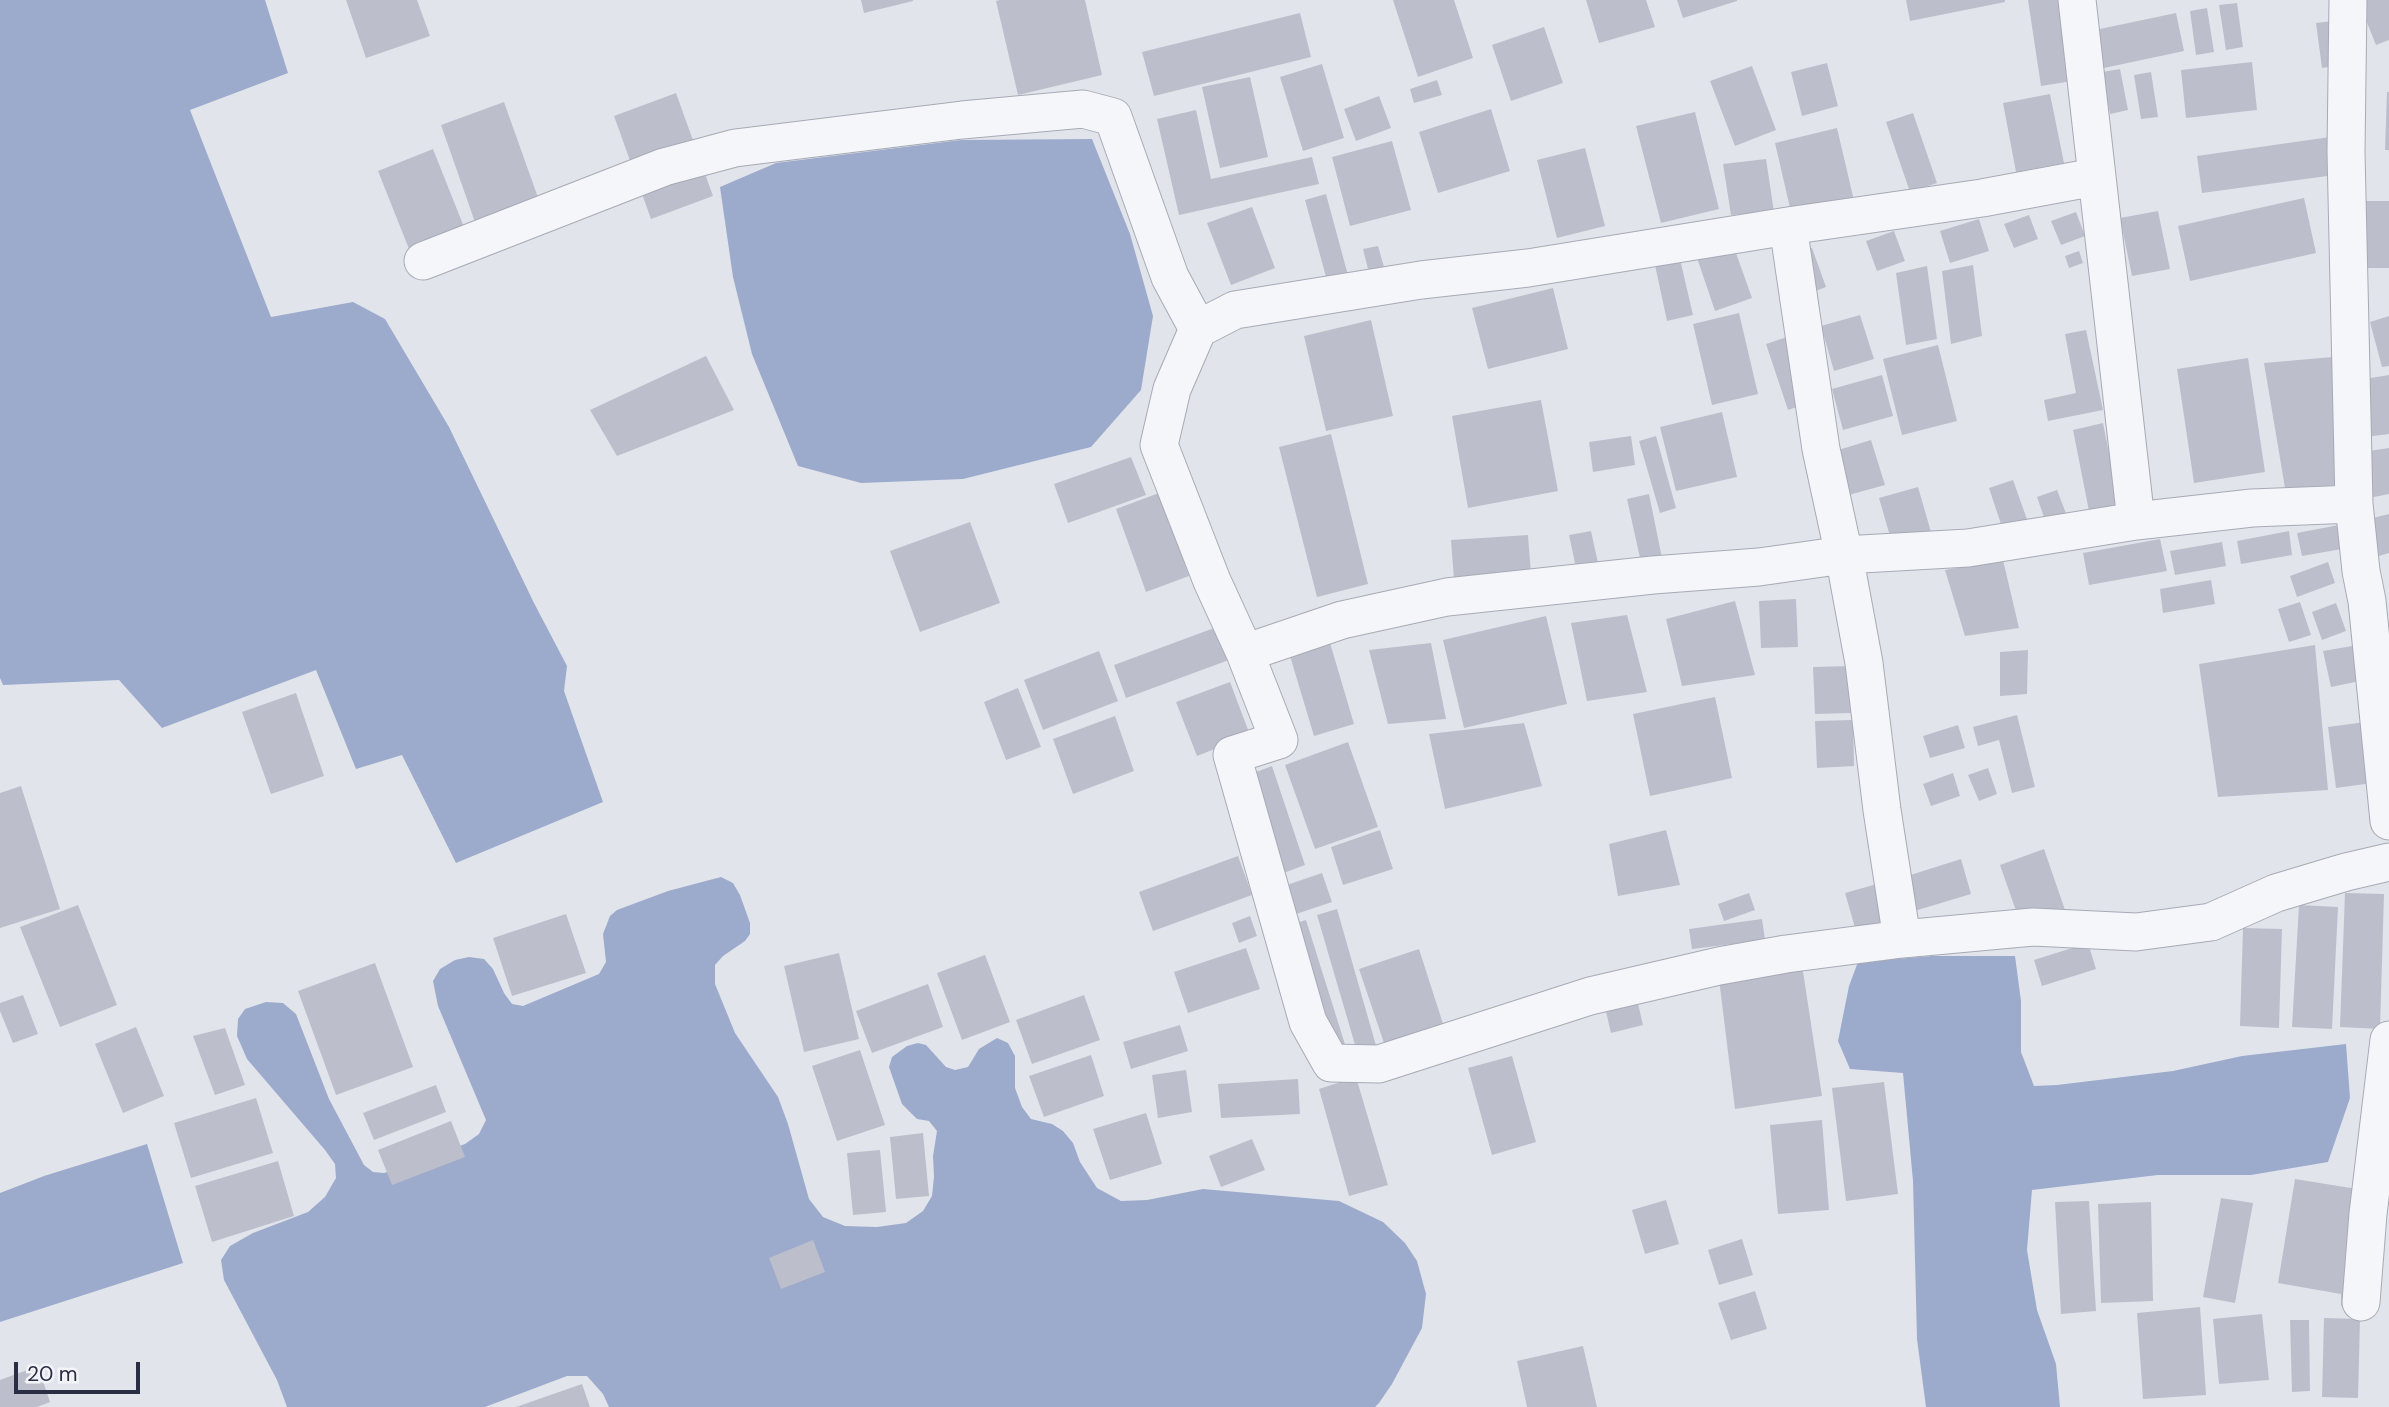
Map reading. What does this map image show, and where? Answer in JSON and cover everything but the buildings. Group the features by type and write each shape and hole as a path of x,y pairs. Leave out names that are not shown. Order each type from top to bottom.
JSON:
{"street":[{"path":"2077,0 2136,521"},
{"path":"2348,0 2346,152 2354,504 2375,569 2367,601 2389,821"},
{"path":"423,261 664,167 735,148 1083,108 1113,117 1170,277 1198,329"},
{"path":"2095,177 1982,198 1235,310 1198,329 1172,389 1159,445 1212,582 1245,653 1279,740 1232,755 1308,1022 1331,1063 1379,1064 1590,996 1718,965 1902,939 2033,928 2136,932 2211,922 2276,893 2389,862"},
{"path":"1788,226 1821,449 1864,663 1882,810 1902,939"},
{"path":"1245,653 1342,620 1447,597 1653,575 1759,567 1844,555 1968,548 2136,521 2252,508 2354,504"},
{"path":"2361,1301 2368,1214 2389,1040"}],"water":[{"path":"0,0 265,0 288,73 190,110 271,317 353,302 385,319 449,427 567,666 564,691 603,802 456,863 402,755 356,769 316,670 162,728 119,680 3,685 0,678"},
{"path":"1092,139 1130,234 1153,316 1141,390 1091,447 963,479 861,483 798,466 752,354 733,277 720,187 776,163 961,140"},
{"path":"721,877 733,883 740,895 750,923 750,934 715,965 715,984 735,1033 778,1097 809,1199 823,1217 845,1226 877,1227 906,1223 923,1211 932,1196 937,1131 929,1121 917,1119 902,1104 889,1067 892,1057 907,1046 918,1043 926,1045 946,1067 955,1070 968,1067 979,1049 997,1038 1008,1043 1015,1056 1015,1088 1022,1107 1031,1119 1052,1124 1063,1131 1073,1143 1080,1162 1097,1188 1121,1201 1147,1200 1203,1189 1339,1201 1383,1222 1405,1243 1417,1261 1426,1294 1422,1328 1379,1403 1375,1407 609,1407 603,1394 587,1376 567,1376 485,1407 287,1407 277,1380 224,1280 221,1260 230,1246 253,1233 308,1212 325,1197 336,1178 335,1164 247,1059 237,1036 238,1019 245,1009 266,1002 283,1003 296,1014 329,1099 364,1165 373,1172 384,1173 465,1144 479,1134 486,1120 438,1006 433,981 440,969 455,960 469,957 484,959 493,969 512,1004 523,1006 599,974 606,962 603,934 610,916 617,910 668,891"},
{"path":"1932,956 2015,956 2021,1001 2021,1052 2034,1086 2173,1071 2242,1056 2346,1044 2350,1098 2328,1162 2251,1175 2158,1175 2032,1190 2027,1250 2037,1310 2056,1364 2060,1407 1926,1407 1917,1339 1913,1181 1903,1073 1850,1069 1838,1041 1849,986 1858,962"},
{"path":"147,1144 183,1263 0,1322 0,1193 44,1176"}]}
